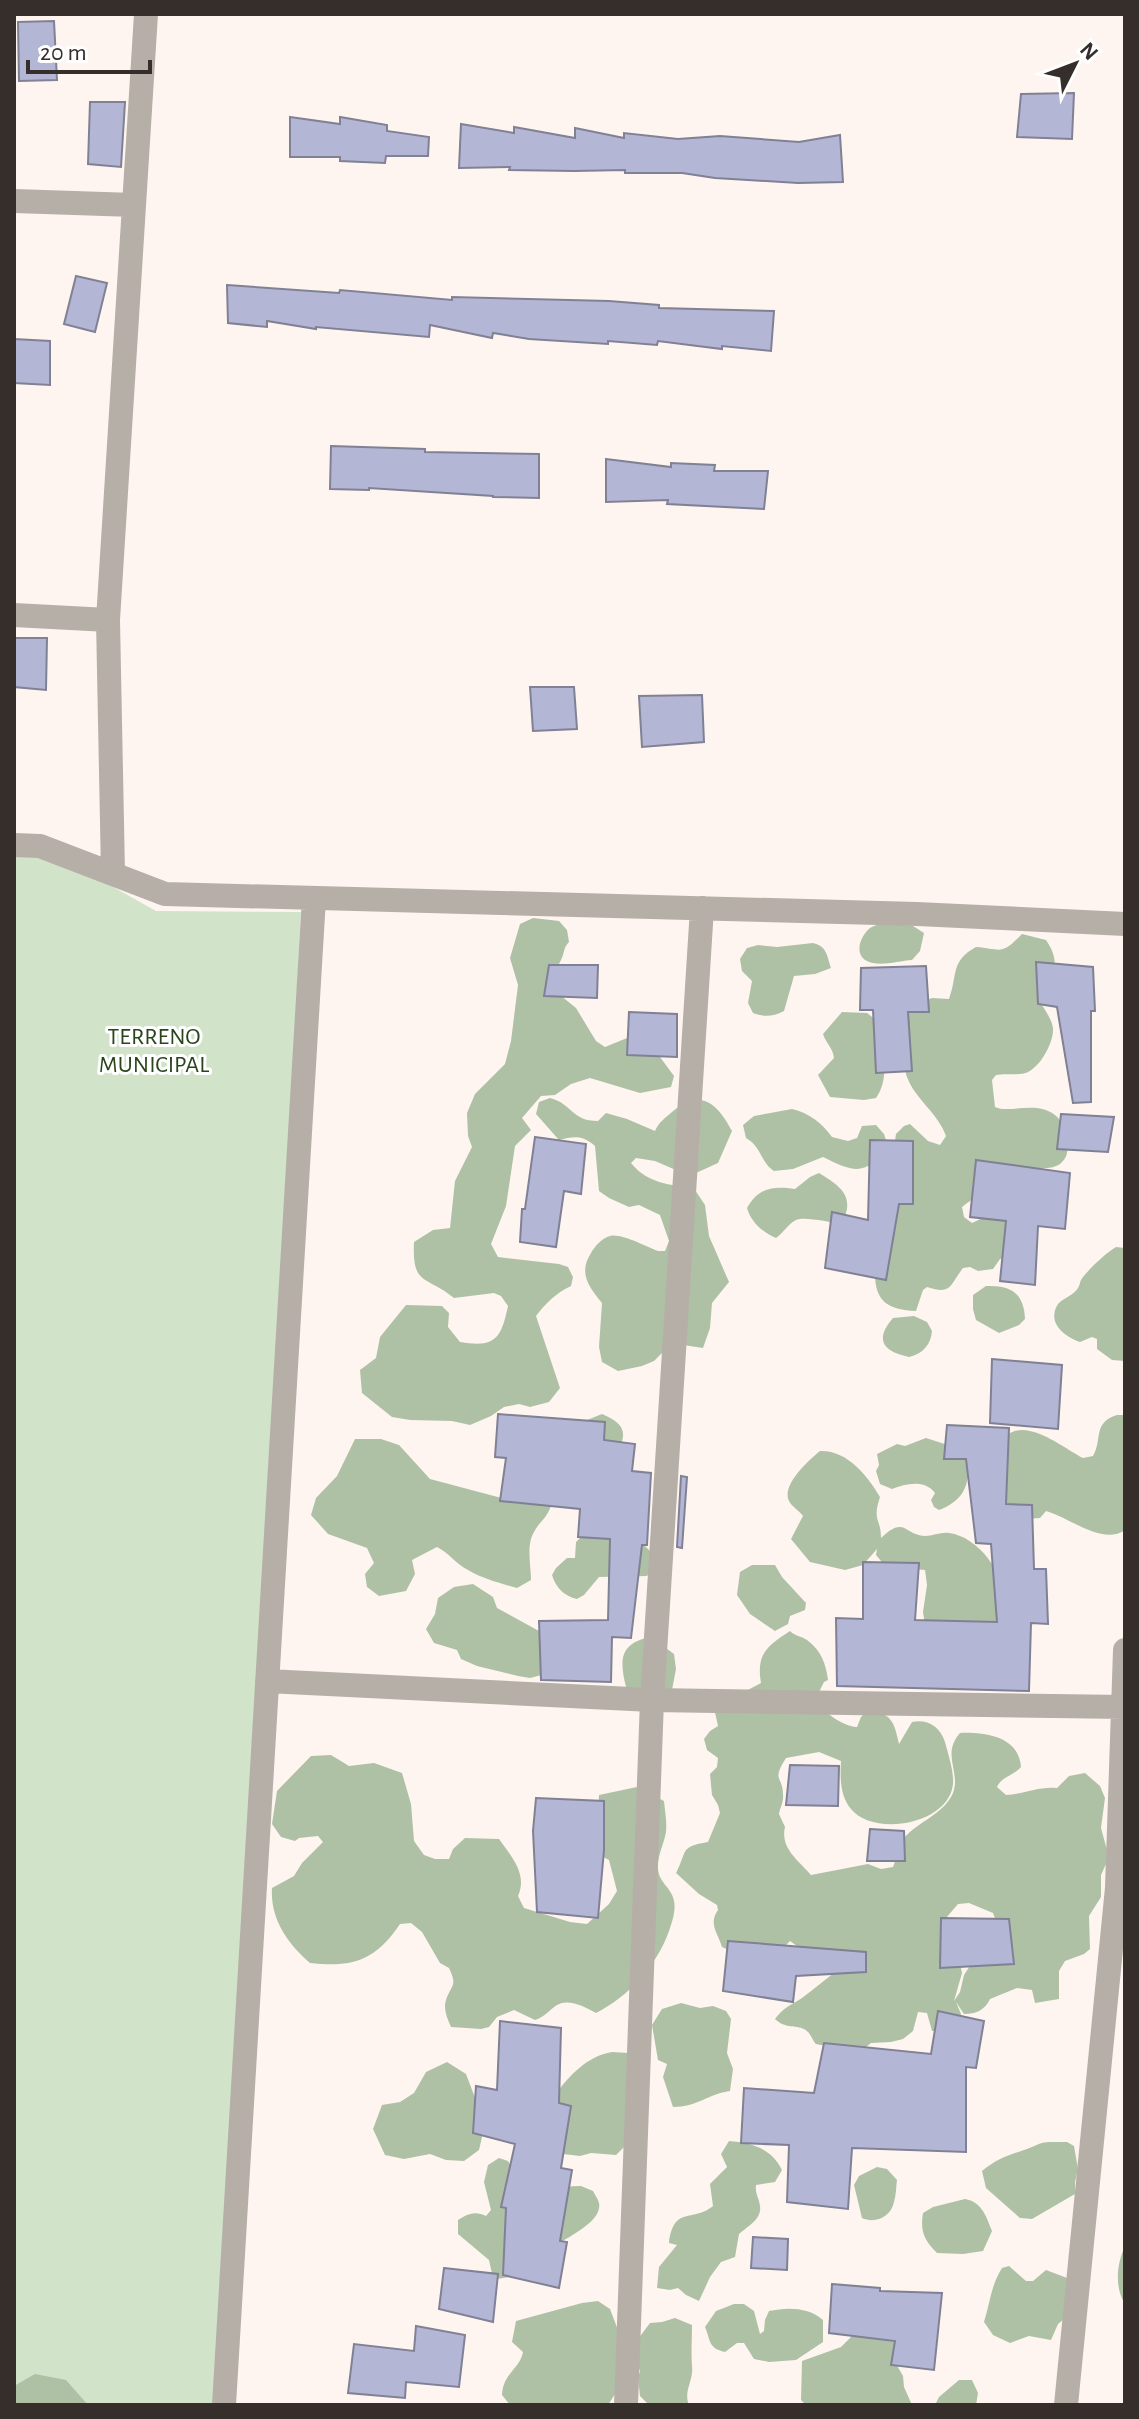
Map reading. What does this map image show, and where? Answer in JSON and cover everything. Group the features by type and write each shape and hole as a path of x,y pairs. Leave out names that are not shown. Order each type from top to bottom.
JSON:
{"street":[{"path":"113,873 108,620 146,14"},
{"path":"14,201 134,205"},
{"path":"14,615 108,620"},
{"path":"14,845 40,846 165,894 917,914 1125,924"},
{"path":"224,2405 314,898"},
{"path":"626,2405 652,1700 702,908"},
{"path":"1066,2405 1117,1888 1125,1650"},
{"path":"267,1681 652,1700 1124,1707"}],"green space":[{"name":"TERRENO MUNICIPAL","path":"14,845 40,846 156,911 301,912 223,2405 14,2405"},
{"path":"533,918 559,921 567,930 569,942 556,972 555,991 576,1008 596,1041 605,1047 627,1038 634,1050 660,1057 674,1076 671,1087 640,1093 590,1078 571,1084 555,1095 541,1096 522,1118 531,1130 515,1146 506,1206 491,1244 498,1257 559,1264 568,1267 573,1277 571,1286 552,1299 536,1316 560,1388 549,1402 530,1407 519,1404 504,1407 470,1425 392,1417 362,1393 360,1370 376,1358 380,1337 406,1305 442,1306 449,1313 448,1327 460,1342 472,1344 494,1339 505,1317 508,1306 501,1296 494,1293 454,1298 423,1278 415,1266 414,1242 433,1230 450,1228 455,1181 472,1147 467,1113 475,1094 505,1064 518,985 510,958 520,924"},
{"path":"888,922 913,926 924,933 920,951 912,960 877,964 867,961 860,954 860,944 870,928"},
{"path":"1022,934 1046,940 1054,957 1054,972 1042,1005 1053,1034 1046,1053 1033,1069 1021,1074 996,1075 992,1080 995,1107 1040,1108 1055,1115 1066,1137 1066,1156 1054,1167 1027,1169 1015,1174 962,1207 964,1217 972,1223 989,1215 1009,1214 1008,1256 1000,1259 993,1269 978,1271 963,1268 946,1289 927,1287 916,1311 898,1309 881,1298 875,1274 896,1134 910,1124 928,1141 940,1145 946,1136 907,1077 904,1011 932,998 949,999 958,963 968,952 976,947 1005,948"},
{"path":"813,943 824,949 831,968 815,974 794,976 784,1011 768,1016 753,1013 748,1003 752,981 742,971 740,959 747,948"},
{"path":"842,1012 867,1013 876,1020 884,1070 876,1098 830,1097 818,1075 834,1058 823,1034"},
{"path":"550,1098 582,1118 598,1121 606,1113 655,1131 672,1112 692,1101 700,1100 714,1106 726,1121 732,1131 718,1163 696,1173 678,1171 655,1161 636,1158 631,1163 652,1179 695,1190 705,1205 709,1236 729,1282 712,1303 710,1328 703,1348 683,1345 668,1347 654,1361 618,1371 602,1362 599,1347 602,1303 587,1280 587,1260 599,1243 610,1236 627,1238 658,1251 665,1251 669,1241 660,1215 639,1205 629,1207 599,1191 595,1146 578,1137 559,1140 536,1114 539,1102"},
{"path":"792,1109 815,1119 832,1137 848,1141 857,1138 862,1126 876,1125 884,1134 888,1146 873,1163 859,1169 823,1157 793,1169 774,1171 746,1138 743,1125 754,1116"},
{"path":"819,1173 844,1193 847,1206 842,1223 800,1219 776,1238 754,1222 747,1208 756,1196 773,1188 795,1189"},
{"path":"1116,1247 1125,1248 1125,1361 1112,1360 1097,1349 1097,1339 1092,1337 1080,1342 1069,1337 1059,1328 1054,1317 1058,1304 1076,1291 1086,1273"},
{"path":"986,1286 1009,1289 1019,1297 1025,1319 1019,1325 999,1333 976,1320 973,1295"},
{"path":"914,1316 927,1322 932,1331 925,1348 909,1357 888,1349 883,1339 893,1318"},
{"path":"602,1414 622,1429 623,1439 617,1452 580,1426"},
{"path":"1117,1415 1125,1415 1125,1530 1116,1534 1096,1533 1046,1511 1040,1518 1006,1516 981,1466 1006,1436 1015,1431 1034,1432 1083,1458 1093,1456 1101,1427"},
{"path":"926,1438 965,1448 968,1468 966,1485 957,1499 939,1510 931,1500 935,1493 931,1489 915,1484 892,1489 880,1484 876,1471 879,1465 877,1454 897,1444 905,1446"},
{"path":"355,1439 381,1439 399,1445 430,1479 517,1502 552,1503 532,1537 531,1580 517,1588 480,1576 437,1547 412,1560 415,1574 406,1591 379,1596 367,1587 365,1574 374,1563 367,1548 328,1534 311,1515 316,1498 337,1476"},
{"path":"820,1451 847,1459 875,1489 880,1497 877,1516 881,1538 900,1527 918,1535 946,1533 960,1536 980,1549 995,1568 1003,1590 1003,1609 995,1631 926,1632 923,1612 927,1585 925,1570 886,1567 876,1555 877,1549 863,1565 845,1570 810,1562 791,1539 803,1516 790,1503 788,1495 797,1473"},
{"path":"583,1535 641,1542 653,1554 651,1571 647,1576 599,1577 577,1599 564,1594 552,1575 567,1558 575,1558 576,1542"},
{"path":"752,1565 775,1565 806,1603 805,1610 790,1616 788,1624 775,1631 750,1614 737,1595 740,1572"},
{"path":"473,1584 493,1597 497,1608 539,1631 551,1646 553,1672 530,1678 518,1676 477,1666 461,1659 457,1650 434,1643 426,1629 435,1614 438,1598 454,1587"},
{"path":"790,1631 812,1644 824,1663 828,1680 814,1702 851,1726 857,1727 868,1710 887,1716 899,1744 912,1722 932,1725 943,1736 953,1774 948,1798 938,1809 909,1822 876,1823 862,1818 847,1804 841,1780 841,1761 819,1752 786,1758 778,1775 783,1789 779,1814 788,1847 811,1875 868,1864 881,1869 893,1867 904,1838 944,1806 953,1793 955,1777 952,1749 960,1733 989,1735 1014,1748 1021,1767 997,1787 1006,1795 1057,1788 1069,1776 1085,1773 1100,1786 1105,1798 1101,1828 1107,1850 1101,1875 1101,1897 1089,1916 1090,1949 1065,1961 1059,1971 1059,1999 1035,2003 1032,1990 1017,1988 990,1999 983,2009 972,2013 964,2014 956,2002 960,2018 941,2031 932,2031 927,2013 918,2012 913,2031 903,2039 840,2049 816,2044 805,2029 784,2025 775,2019 834,1973 790,1941 785,1946 731,1951 722,1947 714,1924 717,1905 699,1894 676,1873 688,1848 708,1842 720,1813 712,1795 710,1774 717,1767 718,1758 707,1750 704,1739 718,1726 714,1708 761,1683 760,1665 765,1652","holes":["969,1903 993,1913 997,1924 964,1975 954,2001 962,1973 960,1963 947,1947 946,1918 958,1904"]},
{"path":"651,1637 674,1654 676,1669 672,1690 626,1687 624,1654 633,1643"},
{"path":"331,1755 349,1766 374,1763 402,1773 411,1804 414,1841 424,1855 449,1859 453,1849 465,1838 499,1839 520,1873 518,1896 524,1908 570,1922 587,1924 609,1904 617,1891 609,1860 596,1853 599,1795 637,1787 664,1801 666,1832 658,1869 673,1896 674,1909 669,1931 657,1957 630,1989 596,2013 567,2002 535,2020 514,2010 497,2017 489,2027 481,2029 451,2027 445,2007 453,1985 452,1974 440,1963 422,1932 411,1923 400,1924 382,1946 362,1959 339,1964 310,1963 294,1948 282,1930 274,1910 272,1888 294,1876 323,1842 318,1836 295,1841 281,1837 272,1824 277,1791 311,1756"},
{"path":"681,2003 700,2008 713,2006 726,2011 731,2019 727,2053 733,2069 730,2091 673,2107 663,2077 667,2064 658,2060 652,2025 662,2009"},
{"path":"612,2052 629,2053 626,2145 616,2155 563,2154 555,2095 587,2062"},
{"path":"447,2062 466,2074 485,2124 479,2150 464,2161 446,2160 430,2154 404,2159 385,2155 373,2129 382,2105 400,2102 414,2093 426,2072"},
{"path":"729,2141 760,2148 772,2156 782,2170 775,2182 756,2185 759,2215 739,2234 735,2257 721,2262 699,2301 678,2288 657,2288 659,2267 677,2245 669,2243 675,2224 713,2206 710,2184 727,2167 721,2154"},
{"path":"1050,2142 1067,2142 1074,2146 1078,2169 1075,2194 1032,2219 1020,2218 986,2188 982,2171 1007,2156"},
{"path":"499,2158 508,2161 514,2171 513,2260 509,2277 497,2279 493,2278 489,2260 458,2234 458,2220 472,2214 486,2216 491,2210 484,2182 488,2165"},
{"path":"877,2167 887,2169 897,2180 895,2197 886,2215 877,2220 867,2220 862,2218 854,2185 859,2176"},
{"path":"581,2186 593,2191 599,2210 590,2223 553,2247 551,2187"},
{"path":"965,2199 979,2206 992,2231 983,2251 937,2253 924,2235 923,2213 933,2207"},
{"path":"1125,2246 1125,2304 1119,2290 1118,2275"},
{"path":"1009,2266 1026,2281 1033,2281 1046,2270 1067,2278 1064,2319 1058,2324 1051,2340 1029,2336 1010,2343 993,2335 984,2322 995,2281 1002,2268"},
{"path":"598,2301 610,2309 618,2330 615,2394 608,2405 510,2405 502,2395 503,2388 523,2352 512,2342 516,2321"},
{"path":"734,2304 744,2304 754,2311 760,2334 764,2331 769,2311 805,2310 823,2320 823,2342 796,2360 769,2362 754,2359 744,2343 737,2343 725,2352 720,2350 711,2343 705,2327 716,2311"},
{"path":"675,2318 692,2325 689,2405 649,2405 640,2396 640,2371 636,2360 638,2339 650,2323"},
{"path":"896,2324 895,2362 912,2405 806,2405 801,2400 802,2361 841,2347 859,2329"},
{"path":"35,2374 66,2380 88,2405 14,2405 14,2386"},
{"path":"959,2380 972,2380 978,2393 976,2405 935,2405 939,2397"}],"building":[{"path":"54,21 57,80 19,81 18,22"},
{"path":"1074,93 1072,139 1017,137 1021,94"},
{"path":"90,102 125,102 121,167 88,164"},
{"path":"290,117 340,124 340,117 387,125 387,131 429,137 428,156 386,156 385,163 340,161 340,157 290,157"},
{"path":"461,124 514,133 514,127 575,138 575,128 624,138 624,133 678,139 720,136 799,142 840,135 843,182 798,183 682,173 625,173 625,170 459,168"},
{"path":"76,276 107,283 95,332 64,324"},
{"path":"227,285 339,293 340,290 452,300 452,297 609,301 659,305 659,308 774,311 771,351 658,341 657,345 529,339 493,333 492,338 430,325 429,337 316,329 267,321 267,327 228,323"},
{"path":"14,339 50,341 50,385 14,383"},
{"path":"331,446 539,454 539,498 369,488 330,489"},
{"path":"606,459 671,467 671,463 715,465 714,471 768,471 764,509 667,504 668,500 606,502"},
{"path":"14,638 47,638 46,690 14,687"},
{"path":"530,687 574,687 577,729 533,731"},
{"path":"702,695 704,742 642,747 639,696"},
{"path":"1036,962 1093,967 1095,1011 1091,1011 1091,1102 1073,1103 1057,1007 1038,1004"},
{"path":"549,965 598,965 597,998 544,996"},
{"path":"926,966 929,1012 908,1012 912,1071 876,1073 873,1010 860,1010 861,968"},
{"path":"629,1012 677,1014 677,1057 627,1055"},
{"path":"1061,1114 1114,1117 1108,1152 1057,1149"},
{"path":"535,1137 586,1144 581,1194 564,1191 556,1247 520,1242 522,1209 525,1209"},
{"path":"870,1140 913,1141 913,1204 899,1204 886,1280 825,1268 832,1212 868,1220"},
{"path":"976,1160 1070,1173 1065,1229 1038,1226 1035,1285 1000,1281 1006,1221 970,1217"},
{"path":"992,1359 1062,1365 1058,1429 990,1423"},
{"path":"498,1414 605,1422 604,1440 635,1444 632,1471 651,1473 647,1545 642,1545 631,1638 612,1637 611,1682 541,1680 539,1621 608,1620 610,1539 578,1537 580,1509 500,1501 506,1458 495,1457"},
{"path":"947,1425 1009,1428 1006,1504 1032,1505 1034,1569 1046,1569 1048,1624 1031,1623 1029,1691 837,1686 836,1618 863,1619 863,1562 919,1563 915,1620 997,1622 991,1544 976,1543 966,1459 944,1459"},
{"path":"681,1476 687,1477 682,1548 677,1547"},
{"path":"790,1765 839,1766 838,1806 786,1805"},
{"path":"536,1798 604,1801 604,1850 598,1918 537,1912 533,1831"},
{"path":"870,1829 904,1831 905,1861 867,1861"},
{"path":"941,1918 1009,1919 1014,1964 940,1968"},
{"path":"728,1941 866,1952 866,1972 796,1976 793,2002 723,1991"},
{"path":"938,2011 984,2021 976,2068 966,2067 966,2152 852,2148 848,2209 787,2202 789,2145 741,2143 744,2088 814,2093 824,2043 931,2054"},
{"path":"500,2021 561,2028 559,2103 571,2106 561,2168 572,2170 560,2241 567,2242 559,2288 503,2275 506,2208 501,2207 515,2144 473,2133 476,2086 497,2090"},
{"path":"753,2237 788,2239 787,2270 751,2268"},
{"path":"444,2268 498,2274 493,2322 439,2309"},
{"path":"832,2284 880,2288 880,2291 942,2293 934,2370 891,2365 895,2341 829,2333"},
{"path":"416,2326 465,2335 459,2387 406,2382 405,2398 348,2393 354,2344 414,2351"}]}
